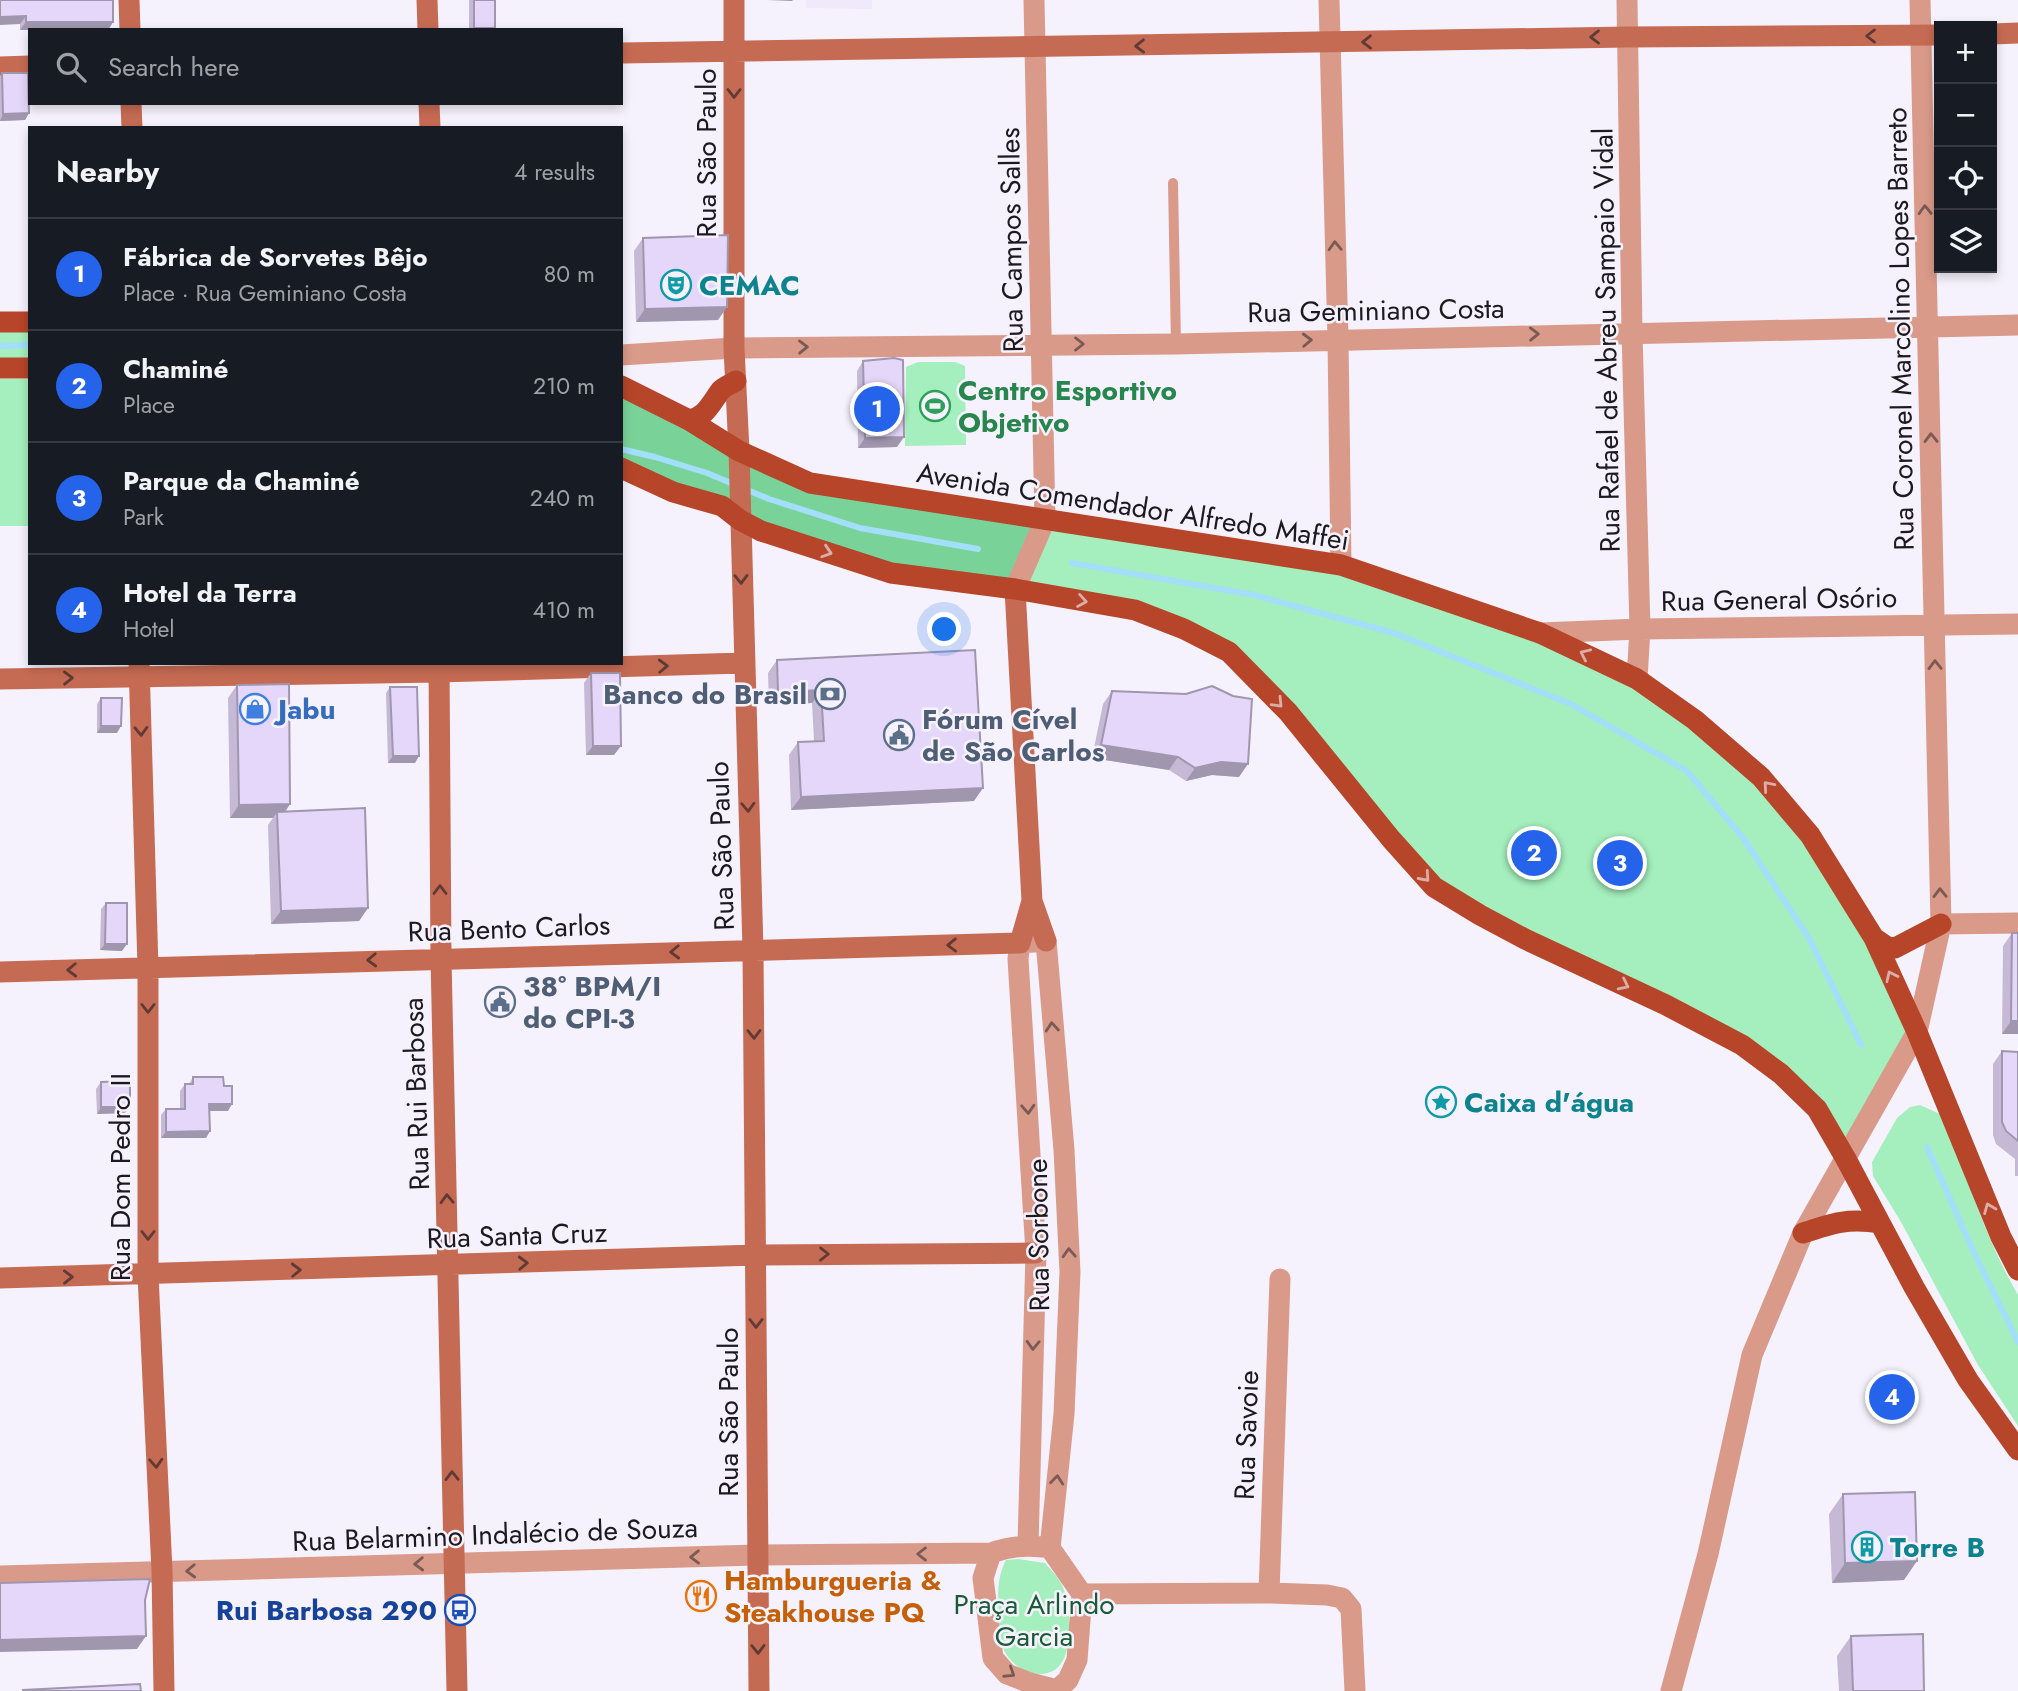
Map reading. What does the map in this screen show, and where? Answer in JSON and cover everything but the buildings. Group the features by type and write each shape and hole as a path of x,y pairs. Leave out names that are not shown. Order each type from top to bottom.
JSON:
{"main road":[{"path":"0,322 28,322"},
{"path":"0,368 28,368"},
{"path":"689,420 697,419 712,405 723,388 736,381"},
{"name":"Avenida Comendador Alfredo Maffei","path":"623,387 689,420 739,460 810,483 1341,565 1540,633 1637,679 1695,720 1761,778 1810,835 1874,938 1917,1032 2001,1237 2018,1270"},
{"path":"623,469 673,492 722,506 740,515 761,531 891,573 1015,589 1135,610 1184,629 1229,652 1288,712 1391,839 1434,887 1525,939 1666,1005 1742,1045 1782,1074 1816,1109 1846,1159 1914,1287 1969,1380 2018,1450"},
{"path":"1874,938 1887,947 1895,948 1941,924"},
{"path":"1803,1233 1832,1223 1857,1219 1880,1223"}],"street":[{"path":"129,0 130,28"},
{"path":"427,0 428,28"},
{"name":"Rua São Paulo","path":"734,0 734,348 753,950 759,1691"},
{"name":"Rua Campos Salles","path":"1034,0 1045,520"},
{"path":"1329,0 1341,565"},
{"name":"Rua Rafael de Abreu Sampaio Vidal","path":"1627,0 1640,629 1637,679"},
{"name":"Rua Coronel Marcolino Lopes Barreto","path":"1671,1691 1708,1554 1752,1355 1803,1233 1917,1032 1941,924 1928,326 1930,36 1920,0"},
{"path":"1997,34 2018,33"},
{"path":"623,53 1628,37 1930,36"},
{"path":"0,67 28,66"},
{"path":"131,105 132,126"},
{"path":"429,105 430,126"},
{"name":"Rua Geminiano Costa","path":"623,354 734,348 1176,344 2018,325"},
{"name":"Rua Sorbone","path":"1045,520 1015,589 1032,901 1046,941 1064,1150 1070,1272 1064,1414 1050,1548"},
{"name":"Rua General Osório","path":"1540,633 1640,629 2018,624"},
{"path":"623,665 743,663"},
{"path":"0,679 139,670 621,665"},
{"name":"Rua Rui Barbosa","path":"439,668 441,958 457,1691"},
{"name":"Rua Dom Pedro II","path":"139,670 148,968 148,1275 162,1571 164,1691"},
{"name":"Rua Sorbone","path":"1028,1545 1036,1253 1019,972 1020,943 1032,901"},
{"path":"1941,924 2018,923"},
{"path":"1020,943 1046,941"},
{"name":"Rua Bento Carlos","path":"0,972 1020,943"},
{"name":"Rua Santa Cruz","path":"0,1278 756,1255 1036,1253"},
{"name":"Rua Savoie","path":"1269,1593 1280,1279"},
{"path":"1030,1415 1064,1414"},
{"path":"1028,1545 1050,1548 1082,1594 1077,1660 1068,1680 1057,1690 1007,1674 993,1658 983,1578 991,1553 1028,1545"},
{"name":"Rua Belarmino Indalécio de Souza","path":"0,1576 757,1555 991,1553"},
{"path":"1082,1594 1269,1593 1342,1598 1351,1609 1355,1691"}],"lane":[{"path":"1172,183 1176,344"}],"shaded area":[{"path":"806,0 872,0 872,9 806,8"}],"green space":[{"path":"0,322 28,322 28,368 0,368"},
{"name":"Centro Esportivo Objetivo","path":"918,362 955,362 965,366 966,445 905,446 906,367"},
{"path":"0,379 28,379 28,526 0,526"},
{"path":"623,387 810,483 1045,520 1015,589 891,573 623,469"},
{"path":"1045,520 1341,565 1637,679 1810,835 1917,1032 1846,1159 1781,1074 1434,887 1288,712 1184,629 1015,589"},
{"path":"1920,1105 1942,1115 1986,1229 2018,1295 2018,1426 1978,1365 1901,1222 1873,1176 1872,1162 1897,1118 1910,1107"},
{"name":"Praça Arlindo Garcia","path":"1006,1560 1045,1563 1062,1585 1068,1605 1070,1631 1065,1655 1060,1665 1045,1674 1030,1672 1016,1665 1005,1652 1001,1642 999,1581"}],"waterway":[{"path":"0,346 28,345"},
{"path":"623,449 707,473 769,499 860,528 978,549"},
{"path":"1072,563 1254,595 1394,633 1571,704 1687,771 1744,839 1810,940 1861,1045"},
{"path":"1927,1147 1974,1253 2018,1342"}],"place":[{"name":"CEMAC","path":"676,285"},
{"name":"Centro Esportivo Objetivo","path":"935,406"},
{"name":"Fábrica de Sorvetes Bêjo","path":"877,409"},
{"name":"Banco do Brasil","path":"830,694"},
{"name":"Jabu","path":"255,709"},
{"name":"Fórum Cível de São Carlos","path":"899,735"},
{"name":"Chaminé","path":"1534,853"},
{"name":"Parque da Chaminé","path":"1620,863"},
{"name":"38º BPM/I do CPI-3","path":"500,1002"},
{"name":"Caixa d'água","path":"1441,1102"},
{"name":"Hotel da Terra","path":"1892,1397"},
{"name":"Torre B","path":"1867,1547"},
{"name":"Hamburgueria & Steakhouse PQ","path":"701,1596"},
{"name":"Rui Barbosa 290","path":"460,1610"}]}
